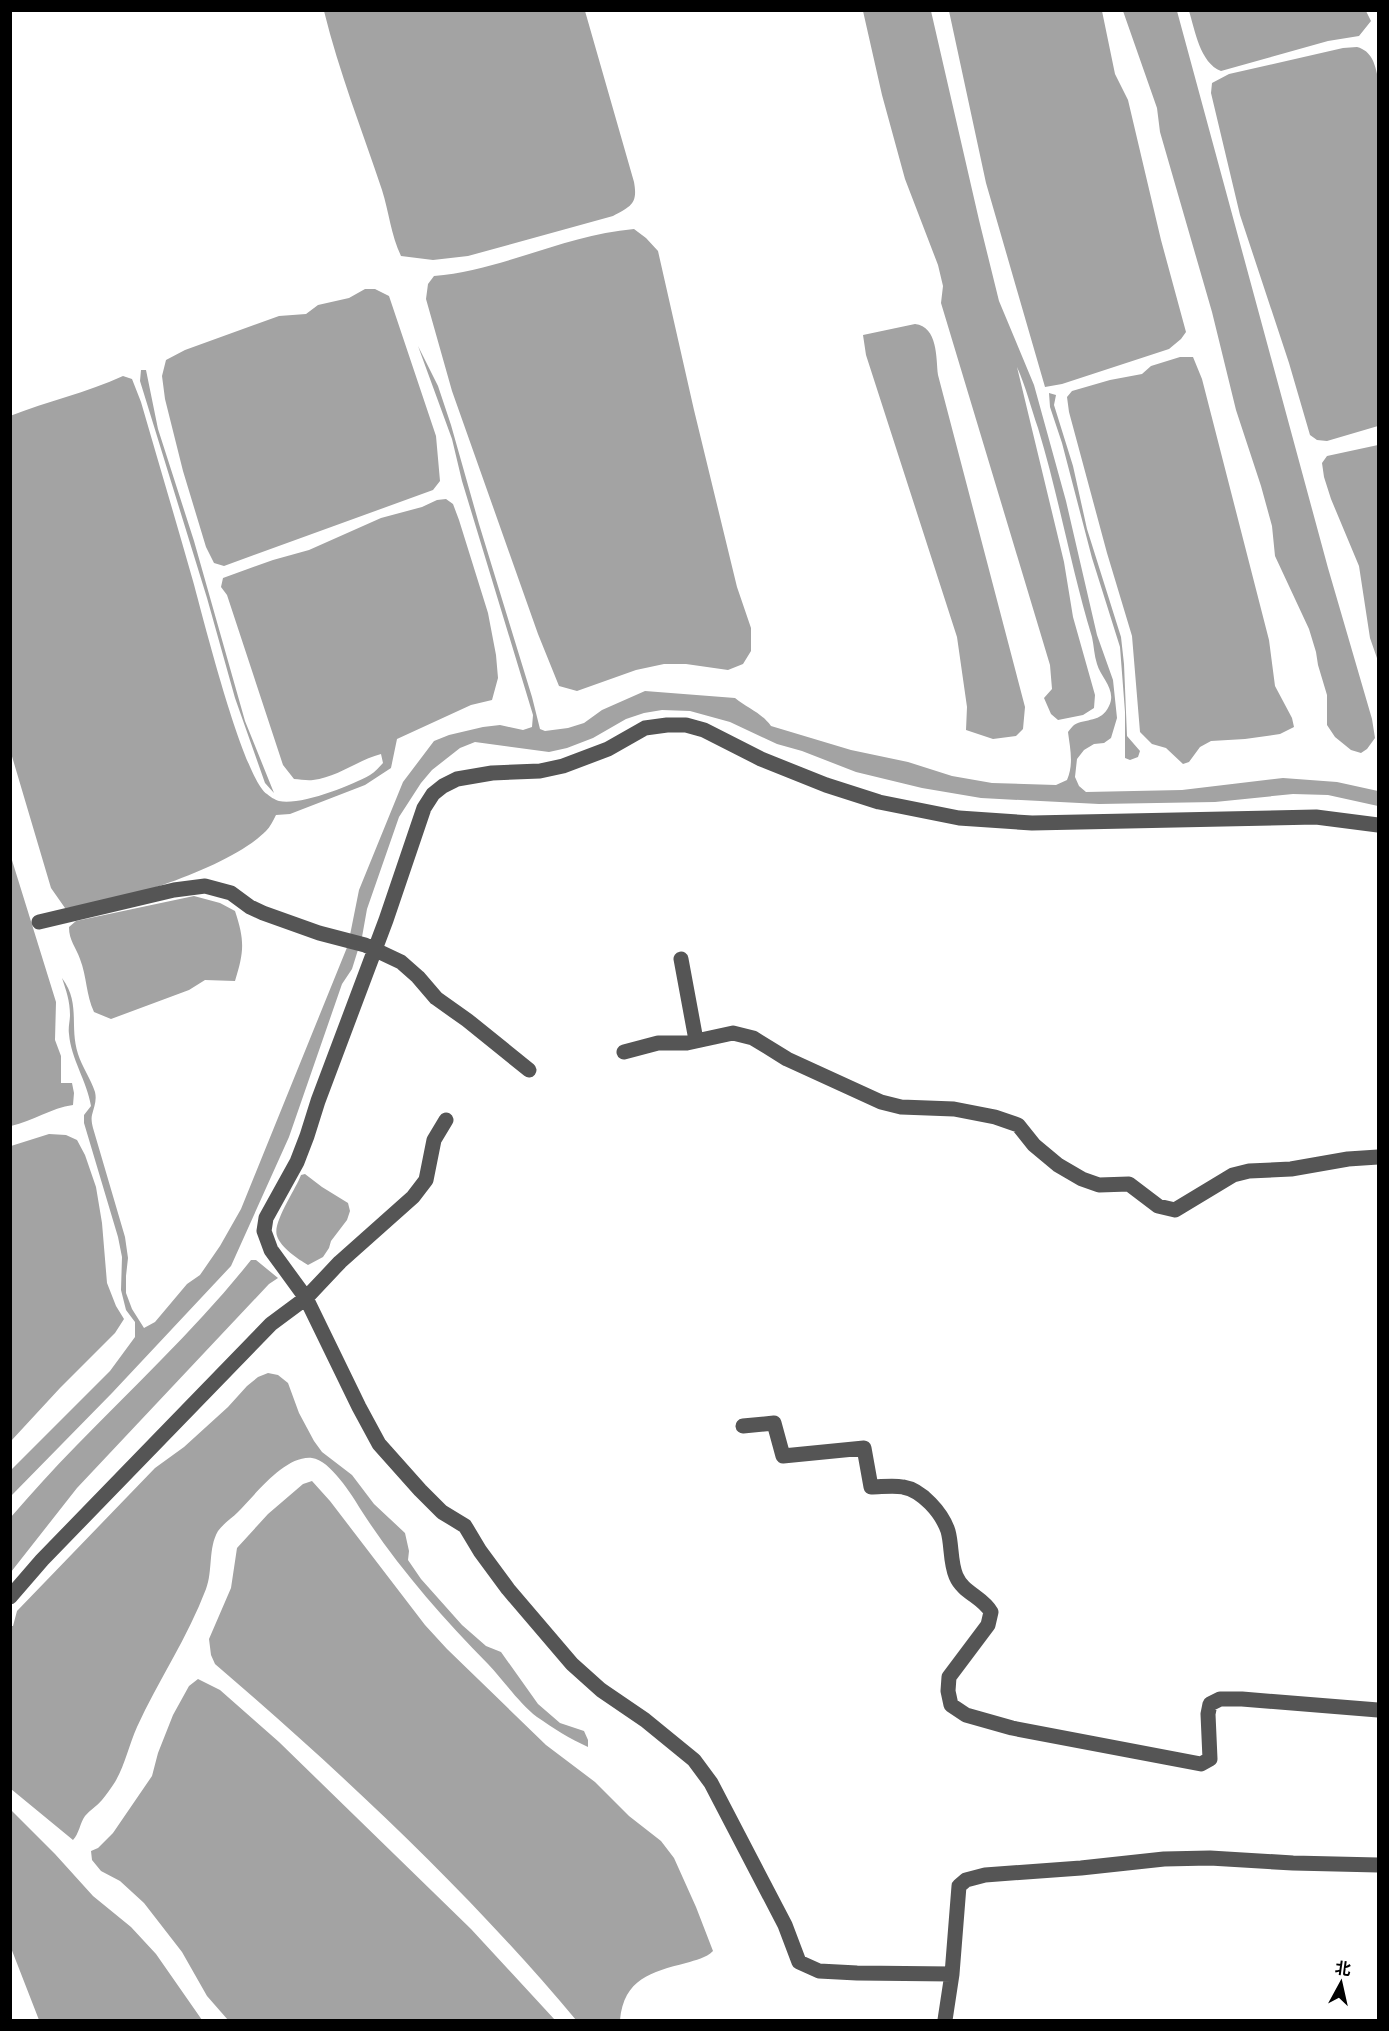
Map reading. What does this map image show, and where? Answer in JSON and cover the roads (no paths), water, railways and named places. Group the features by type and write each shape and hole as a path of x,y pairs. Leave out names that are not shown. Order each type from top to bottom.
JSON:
{"street":[{"path":"952,1974 819,1971 799,1962 785,1925 732,1821 694,1760 645,1720 601,1690 572,1664 508,1589 465,1526 442,1512 420,1491 379,1444 306,1298 270,1250 264,1231 266,1218 297,1162 369,947 424,808 433,794 442,786 457,780 492,773 540,771 563,766 608,749 645,729 667,725 686,725 704,730 762,759 826,785 879,802 959,818 1032,823 1316,816 1378,825"},
{"path":"39,922 174,890 205,886 231,893 263,913 369,947 401,962 436,998 467,1020 529,1071"},
{"path":"681,959 696,1040"},
{"path":"624,1052 658,1043 687,1043 733,1033 753,1038 787,1059 881,1102 901,1107 954,1109 995,1117 1018,1125 1034,1145 1058,1165 1082,1179 1099,1185 1129,1184 1158,1206 1175,1210 1233,1175 1249,1171 1291,1169 1348,1159 1378,1157"},
{"path":"10,1597 42,1560 272,1324 306,1298 340,1262 413,1197 426,1180 434,1140 446,1120"},
{"path":"743,1426 774,1423 783,1456 864,1448 871,1487 903,1486 933,1505 947,1529 956,1577 968,1592 988,1605 992,1612 988,1625 949,1677 948,1691 951,1705 966,1715 1012,1728 1201,1764 1210,1759 1208,1714 1210,1704 1220,1699 1378,1710"},
{"path":"945,2020 952,1974 959,1886 966,1880 985,1875 1164,1859 1210,1858 1378,1865"}]}
